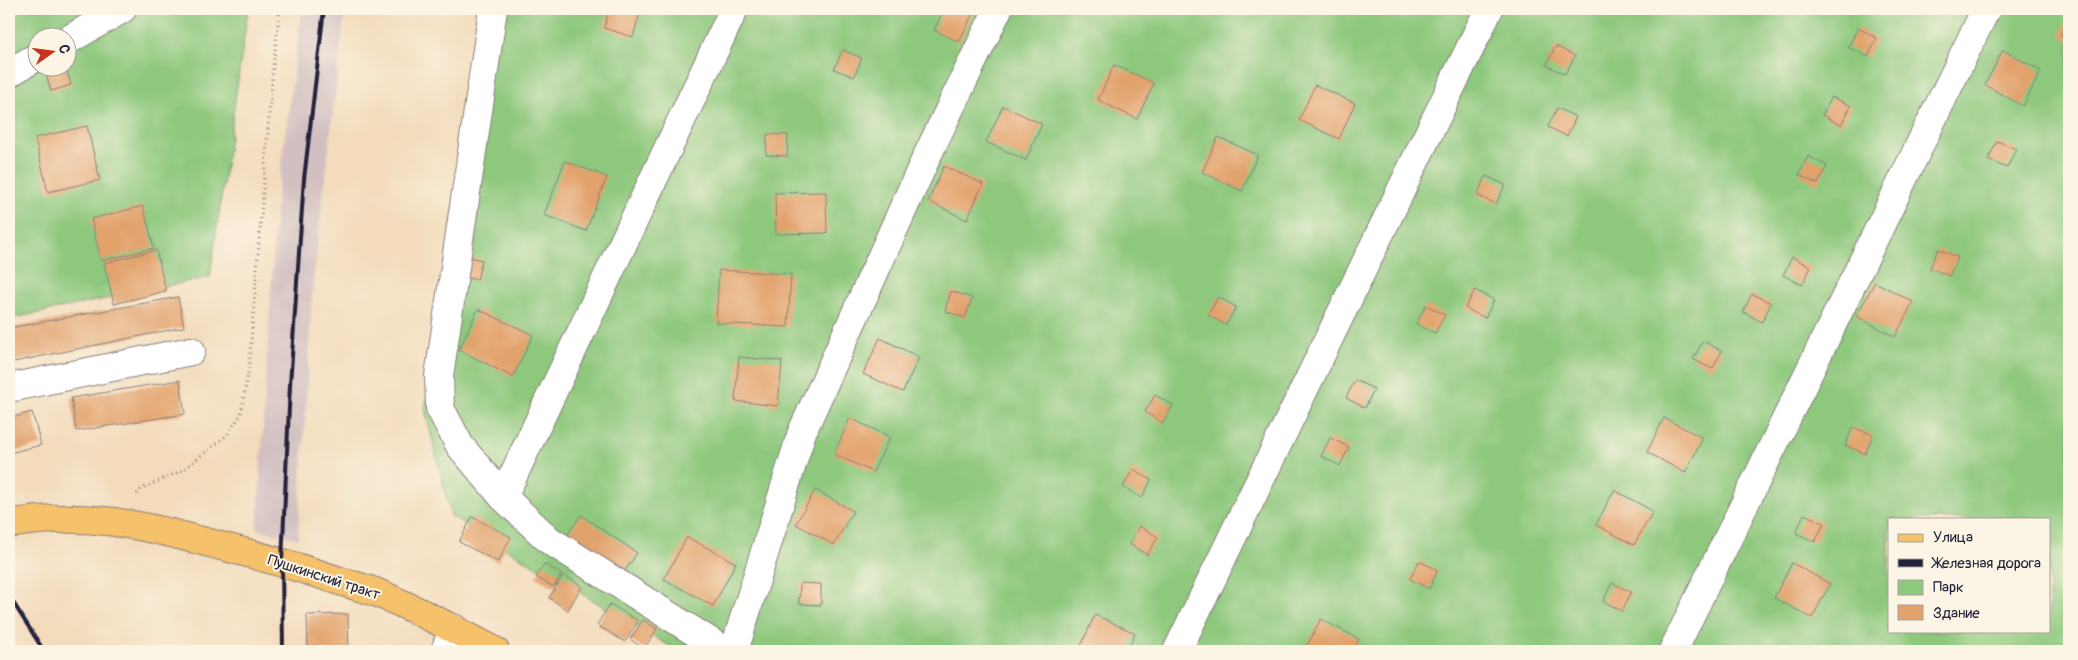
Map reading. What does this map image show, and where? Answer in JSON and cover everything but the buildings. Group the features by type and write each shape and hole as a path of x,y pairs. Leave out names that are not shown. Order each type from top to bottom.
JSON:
{"main road":[{"name":"Пушкинский тракт","path":"9,524 40,518 91,518 132,524 282,562 379,594 450,640 495,651"}],"lane":[{"path":"78,34 122,9"},
{"path":"492,9 439,376 440,408 460,446 503,497 549,540 725,651"},
{"path":"503,497 734,9"},
{"path":"734,651 802,432 927,156 998,9"},
{"path":"1177,651 1489,9"},
{"path":"1673,651 1986,9"},
{"path":"9,73 28,62"},
{"path":"9,388 191,351"}],"path":[{"path":"132,524 141,489 183,470 227,435 241,414 249,367 273,66 280,9"}],"shaded area":[{"path":"302,9 345,9 313,282 298,539 257,529 276,205"}],"green space":[{"path":"9,9 248,9 210,277 9,319"},
{"path":"483,9 2069,9 2069,651 678,651 451,516 425,410"}],"railway":[{"path":"283,651 282,562 290,385 304,179 324,9"},
{"path":"9,596 44,651"}]}
